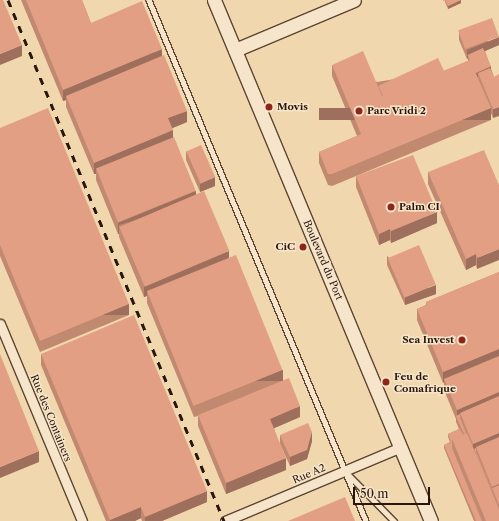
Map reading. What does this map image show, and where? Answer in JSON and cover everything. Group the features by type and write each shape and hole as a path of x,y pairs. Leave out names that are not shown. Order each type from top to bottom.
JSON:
{"main road":[{"name":"Boulevard du Port","path":"214,0 431,521"},
{"path":"235,50 354,0"}],"street":[{"name":"Rue des Containers","path":"0,324 82,521"},
{"name":"Rue A2","path":"225,521 401,447"}],"lane":[{"path":"149,0 366,521"},
{"path":"345,471 394,521"}],"building":[{"path":"0,0 3,0 22,45 0,54"},
{"path":"26,0 82,0 91,23 142,1 162,49 63,90"},
{"path":"445,0 461,0 448,6"},
{"path":"492,18 499,37 465,49 458,30"},
{"path":"483,48 491,66 476,73 467,55"},
{"path":"363,51 382,96 470,60 491,108 332,174 328,174 319,152 361,134 332,65"},
{"path":"164,55 187,111 168,118 173,130 94,163 66,96"},
{"path":"438,58 444,71 384,99 378,86"},
{"path":"490,68 494,77 499,74 499,107 493,109 478,73"},
{"path":"48,108 129,304 40,341 0,245 0,128"},
{"path":"174,137 196,191 118,222 96,168"},
{"path":"201,145 215,177 201,183 186,152"},
{"path":"484,150 499,185 499,249 477,258 476,254 466,259 428,172"},
{"name":"Palm CI","path":"413,155 437,212 391,231 390,229 379,234 356,176"},
{"path":"204,191 229,251 145,287 119,227"},
{"path":"419,245 436,285 405,298 388,258"},
{"path":"236,255 282,370 193,406 147,291"},
{"name":"Sea Invest","path":"499,272 499,349 443,372 417,309 427,305 426,302"},
{"path":"134,315 207,491 145,517 141,507 110,520 41,354"},
{"path":"0,354 39,451 0,467"},
{"path":"499,356 499,392 457,410 444,379"},
{"path":"289,378 300,406 270,419 286,458 226,483 198,415"},
{"path":"499,396 499,433 473,444 460,413"},
{"path":"460,414 460,418 466,433 464,434 456,416"},
{"path":"308,423 312,432 307,450 290,457 280,435"},
{"path":"460,429 463,435 452,439 452,448 482,521 476,521 444,445 451,442 448,434"},
{"path":"467,433 499,509 499,521 486,521 452,439"},
{"path":"499,437 499,484 492,487 476,447"},
{"path":"476,448 476,452 492,492 474,449"},
{"path":"499,485 499,505 492,488"},
{"path":"345,497 355,521 288,521"}],"railway":[{"path":"8,0 224,521"}],"place":[{"name":"Movis","path":"269,107"},
{"name":"Parc Vridi 2","path":"359,111"},
{"name":"Palm CI","path":"391,207"},
{"name":"CiC","path":"303,247"},
{"name":"Sea Invest","path":"462,340"},
{"name":"Feu de Comafrique","path":"386,382"}]}
